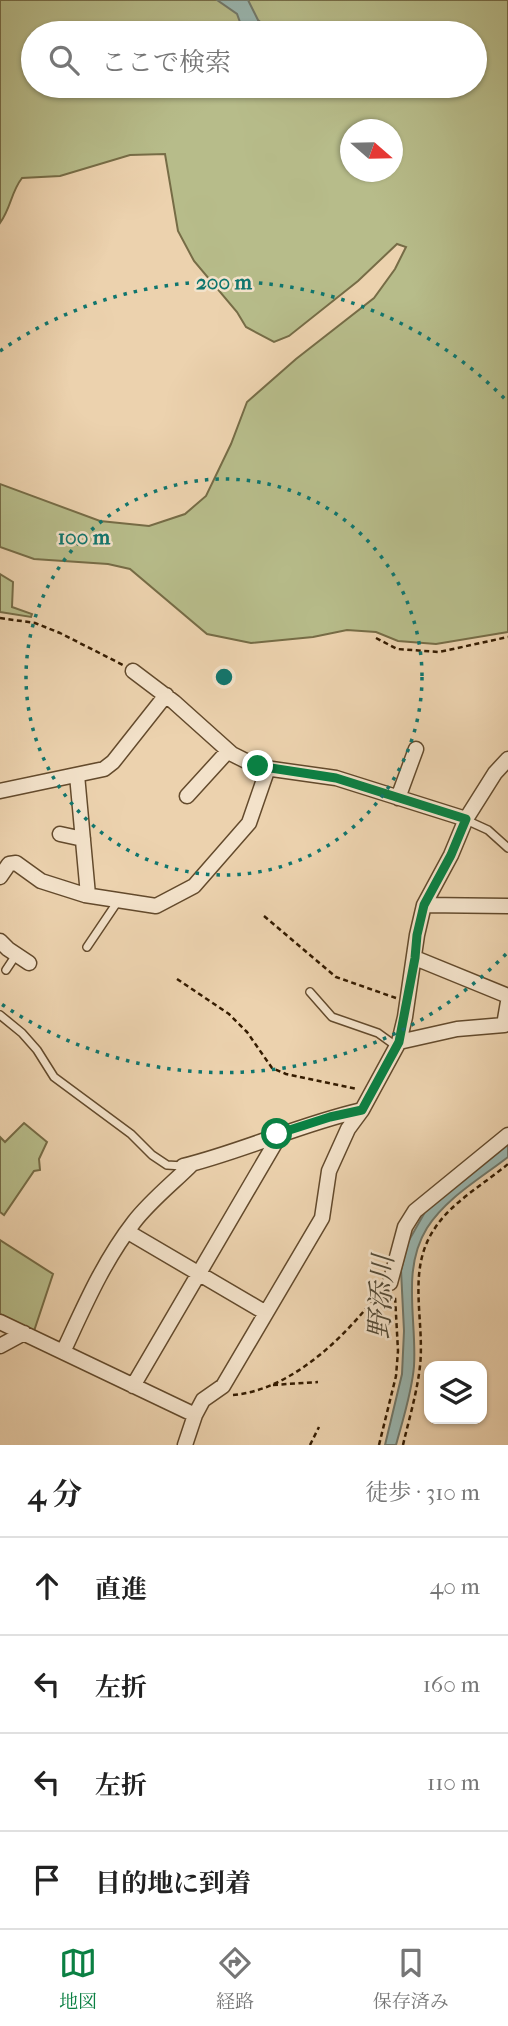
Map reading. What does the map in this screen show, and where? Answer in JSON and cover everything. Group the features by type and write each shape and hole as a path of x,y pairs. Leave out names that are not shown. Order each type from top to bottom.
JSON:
{"street":[{"path":"134,671 166,695 228,751 258,766 336,778 466,819"},
{"path":"0,791 104,769 113,762 166,695"},
{"path":"398,798 416,749"},
{"path":"187,796 228,751"},
{"path":"185,1445 203,1400 223,1387 322,1218 329,1171 348,1129 362,1110 398,1044 408,1002 424,905 451,855 466,819 495,773 508,759"},
{"path":"0,877 9,864 16,863 41,881 88,895 156,906 194,886 249,823 268,768"},
{"path":"77,775 88,895"},
{"path":"61,834 83,839"},
{"path":"424,905 508,906"},
{"path":"0,941 23,959"},
{"path":"415,958 508,996"},
{"path":"398,1044 457,1029 506,1025 508,1002"},
{"path":"63,1352 95,1282 112,1253 134,1222 187,1165 219,1157 330,1117 362,1110"},
{"path":"133,1386 281,1133"},
{"path":"390,1283 405,1227 415,1211 508,1135"},
{"path":"128,1232 266,1313"},
{"path":"0,1322 195,1415"},
{"path":"0,1346 24,1334"}],"lane":[{"path":"466,819 488,830 508,848"},
{"path":"87,947 118,900"},
{"path":"6,970 23,959"},
{"path":"310,992 332,1017 378,1033 398,1044"},
{"path":"0,1015 37,1050 54,1077 131,1134 152,1155 167,1165 187,1165"}],"path":[{"path":"0,618 35,623 134,671"},
{"path":"376,638 397,649 439,652 508,637"},
{"path":"264,916 336,977 408,1002"},
{"path":"177,979 229,1014 247,1031 272,1068 286,1074 371,1093"},
{"path":"403,1445 420,1364 418,1275 425,1245 446,1214 508,1164"},
{"path":"217,1390 232,1395 246,1394 294,1372 337,1342 390,1283 395,1294 398,1351 396,1376 379,1445"},
{"path":"269,1384 318,1382"},
{"path":"310,1445 319,1427"}],"green space":[{"path":"0,0 508,0 508,632 436,644 398,641 376,632 347,630 313,637 251,643 207,634 130,569 108,564 34,559 0,547 0,484 100,521 149,526 185,514 206,496 231,444 247,402 296,359 374,298 395,269 406,247 397,244 358,281 289,336 274,342 246,327 237,312 194,261 178,231 165,154 130,155 60,176 22,178 0,223"},
{"path":"0,574 13,582 12,607 32,614 31,617 0,612"},
{"path":"24,1123 47,1142 39,1159 40,1170 34,1171 4,1215 0,1212 0,1137 5,1142"},
{"path":"0,1240 53,1274 34,1331 0,1314"}],"water":[{"path":"217,0 248,0 259,21 240,21 237,14"},
{"path":"508,1143 508,1157 444,1207 427,1228 419,1244 412,1278 414,1366 411,1386 396,1445 385,1445 402,1374 404,1331 401,1270 408,1242 425,1212"}],"route":[{"path":"258,766 336,778 466,819 451,855 424,905 399,1042 362,1110 277,1134"}],"water label":[{"name":"野添川","path":"381,1297"}]}
